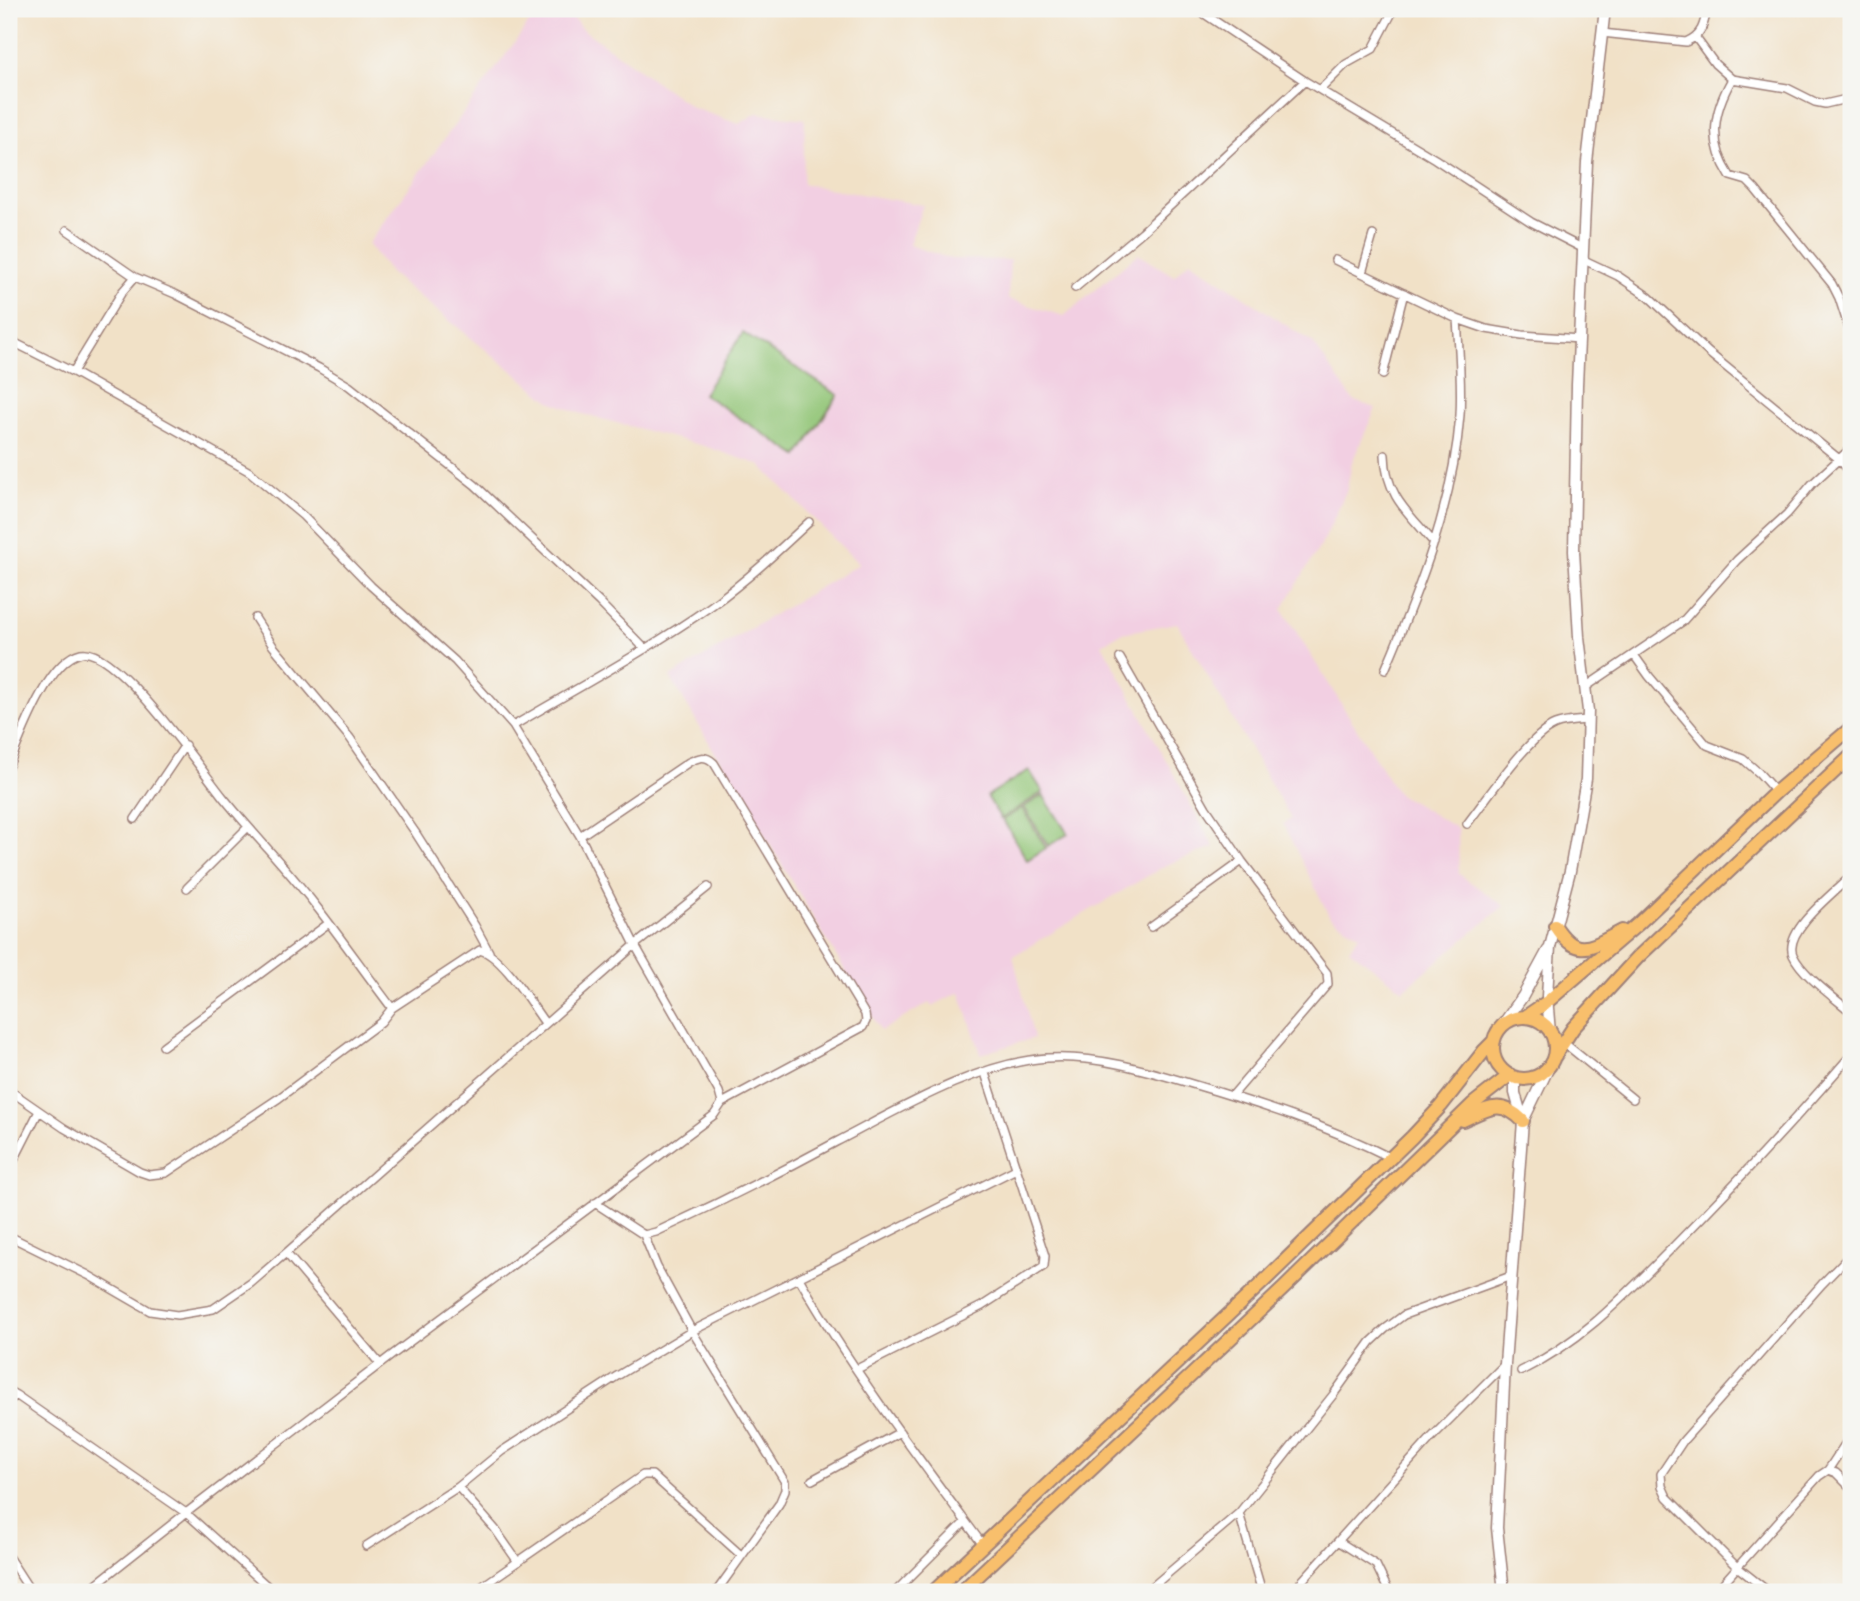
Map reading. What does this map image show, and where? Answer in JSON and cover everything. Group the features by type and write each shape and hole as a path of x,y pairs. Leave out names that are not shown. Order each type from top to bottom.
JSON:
{"main road":[{"path":"933,1592 1391,1158 1441,1106 1494,1041 1501,1027 1509,1021 1525,1017 1547,1002 1638,924 1776,792 1851,728"},
{"path":"1494,1041 1495,1058 1502,1069 1513,1076 1533,1077 1546,1069 1563,1042 1597,1000 1638,957 1851,756"},
{"path":"1805,767 1819,785"},
{"path":"1555,926 1564,940 1573,947 1583,948 1638,924"},
{"path":"1525,1017 1539,1021 1554,1039 1552,1060"},
{"path":"961,1592 1473,1104 1513,1076"},
{"path":"1456,1123 1490,1108 1505,1107 1513,1110 1523,1121"}],"street":[{"path":"1197,9 1305,81 1435,159 1649,297 1709,353 1839,458 1851,473"},
{"path":"1321,89 1346,64 1373,50 1394,9"},
{"path":"1550,1033 1547,1002 1550,947 1570,871 1586,779 1587,686 1579,637 1574,551 1587,162 1605,9"},
{"path":"1602,33 1686,42 1696,38 1702,30 1707,9"},
{"path":"1696,38 1715,64 1732,79 1787,88 1825,104 1851,98"},
{"path":"1732,79 1716,115 1715,132 1724,166 1730,176 1747,181 1755,189 1832,284 1851,335"},
{"path":"1075,288 1142,232 1305,81"},
{"path":"67,230 135,277 175,294 349,386 475,485 645,649"},
{"path":"1362,273 1373,235"},
{"path":"1335,260 1457,319 1486,329 1522,335 1580,338"},
{"path":"74,372 122,292 135,277"},
{"path":"1382,375 1404,293"},
{"path":"1385,670 1424,578 1451,474 1460,415 1457,319"},
{"path":"9,340 74,372 250,472 303,516 371,586 455,661 513,726 580,836 635,945 713,1080 722,1103"},
{"path":"1587,686 1683,621 1725,572 1787,514 1812,484 1851,448"},
{"path":"1385,455 1385,474 1394,496 1434,543"},
{"path":"513,726 645,649 712,605 763,566 808,522"},
{"path":"254,618 273,646 350,738 415,832 489,952 545,1023"},
{"path":"9,765 34,705 65,660 81,653 89,653 115,669 155,708 205,775 329,923 392,1008"},
{"path":"1634,655 1648,676 1707,745 1743,759 1776,792"},
{"path":"1120,659 1206,808 1242,861 1327,973 1328,984 1232,1096"},
{"path":"1466,824 1544,731 1564,723 1588,720"},
{"path":"135,819 185,745"},
{"path":"86,1592 380,1364 714,1115 722,1103 863,1027 865,1014 708,757 689,762 580,836"},
{"path":"187,888 248,827"},
{"path":"1152,927 1242,861"},
{"path":"1851,876 1798,928 1792,941 1792,954 1804,970 1851,1012"},
{"path":"9,1236 88,1275 150,1311 177,1315 212,1309 250,1283 286,1253 545,1023 635,945 708,887"},
{"path":"163,1046 329,923"},
{"path":"1501,1027 1523,996 1550,947"},
{"path":"9,1090 140,1172 149,1175 166,1173 279,1098 381,1022 392,1008 480,950 489,952"},
{"path":"1563,1042 1633,1099"},
{"path":"1521,1371 1564,1348 1602,1317 1707,1212 1851,1055"},
{"path":"643,1235 668,1226 794,1165 917,1100 985,1073 1033,1060 1074,1059 1105,1062 1155,1073 1232,1096 1351,1138 1391,1158"},
{"path":"1523,1121 1552,1060"},
{"path":"857,1369 982,1306 1044,1266 1045,1256 985,1073"},
{"path":"1493,1592 1504,1592 1497,1528 1504,1364 1523,1121 1513,1076"},
{"path":"9,1170 39,1111"},
{"path":"366,1546 458,1487 502,1451 692,1331 1016,1169"},
{"path":"595,1203 643,1235 692,1331 785,1482 785,1490 779,1504 716,1592"},
{"path":"286,1253 380,1364"},
{"path":"1769,1592 1736,1566 1667,1497 1661,1474 1683,1441 1851,1254"},
{"path":"1146,1592 1239,1513 1333,1395 1371,1342 1385,1329 1404,1315 1511,1276"},
{"path":"799,1278 825,1322 900,1432 983,1545"},
{"path":"1292,1592 1431,1438 1504,1364"},
{"path":"9,1401 12,1393 186,1513 274,1592"},
{"path":"812,1480 900,1432"},
{"path":"1715,1592 1819,1476 1828,1470 1851,1435"},
{"path":"1828,1470 1836,1473 1851,1488"},
{"path":"474,1592 643,1475 652,1475 742,1556"},
{"path":"458,1487 495,1528 518,1562"},
{"path":"1239,1513 1262,1592"},
{"path":"895,1592 965,1522"},
{"path":"1338,1541 1376,1565 1389,1592"},
{"path":"9,1558 32,1592"}],"shaded area":[{"path":"539,9 567,9 581,28 693,108 739,124 757,113 805,119 803,184 923,205 909,245 951,259 1010,260 1008,299 1064,316 1138,254 1174,276 1190,261 1313,343 1354,401 1376,408 1352,462 1347,489 1325,538 1282,609 1397,793 1458,829 1459,874 1504,906 1403,990 1349,949 1360,935 1330,917 1283,824 1291,819 1177,623 1122,633 1102,644 1214,847 1166,865 1013,956 1034,1038 981,1054 960,992 932,1006 929,1003 881,1031 670,677 859,564 760,465 704,446 579,413 550,401 391,274 368,244"}],"green space":[{"path":"743,333 838,395 798,456 703,394"},
{"path":"1029,770 1043,792 1001,819 987,796"},
{"path":"1043,795 1068,834 1048,846 1024,807"},
{"path":"1022,808 1046,848 1027,860 1003,820"}]}
